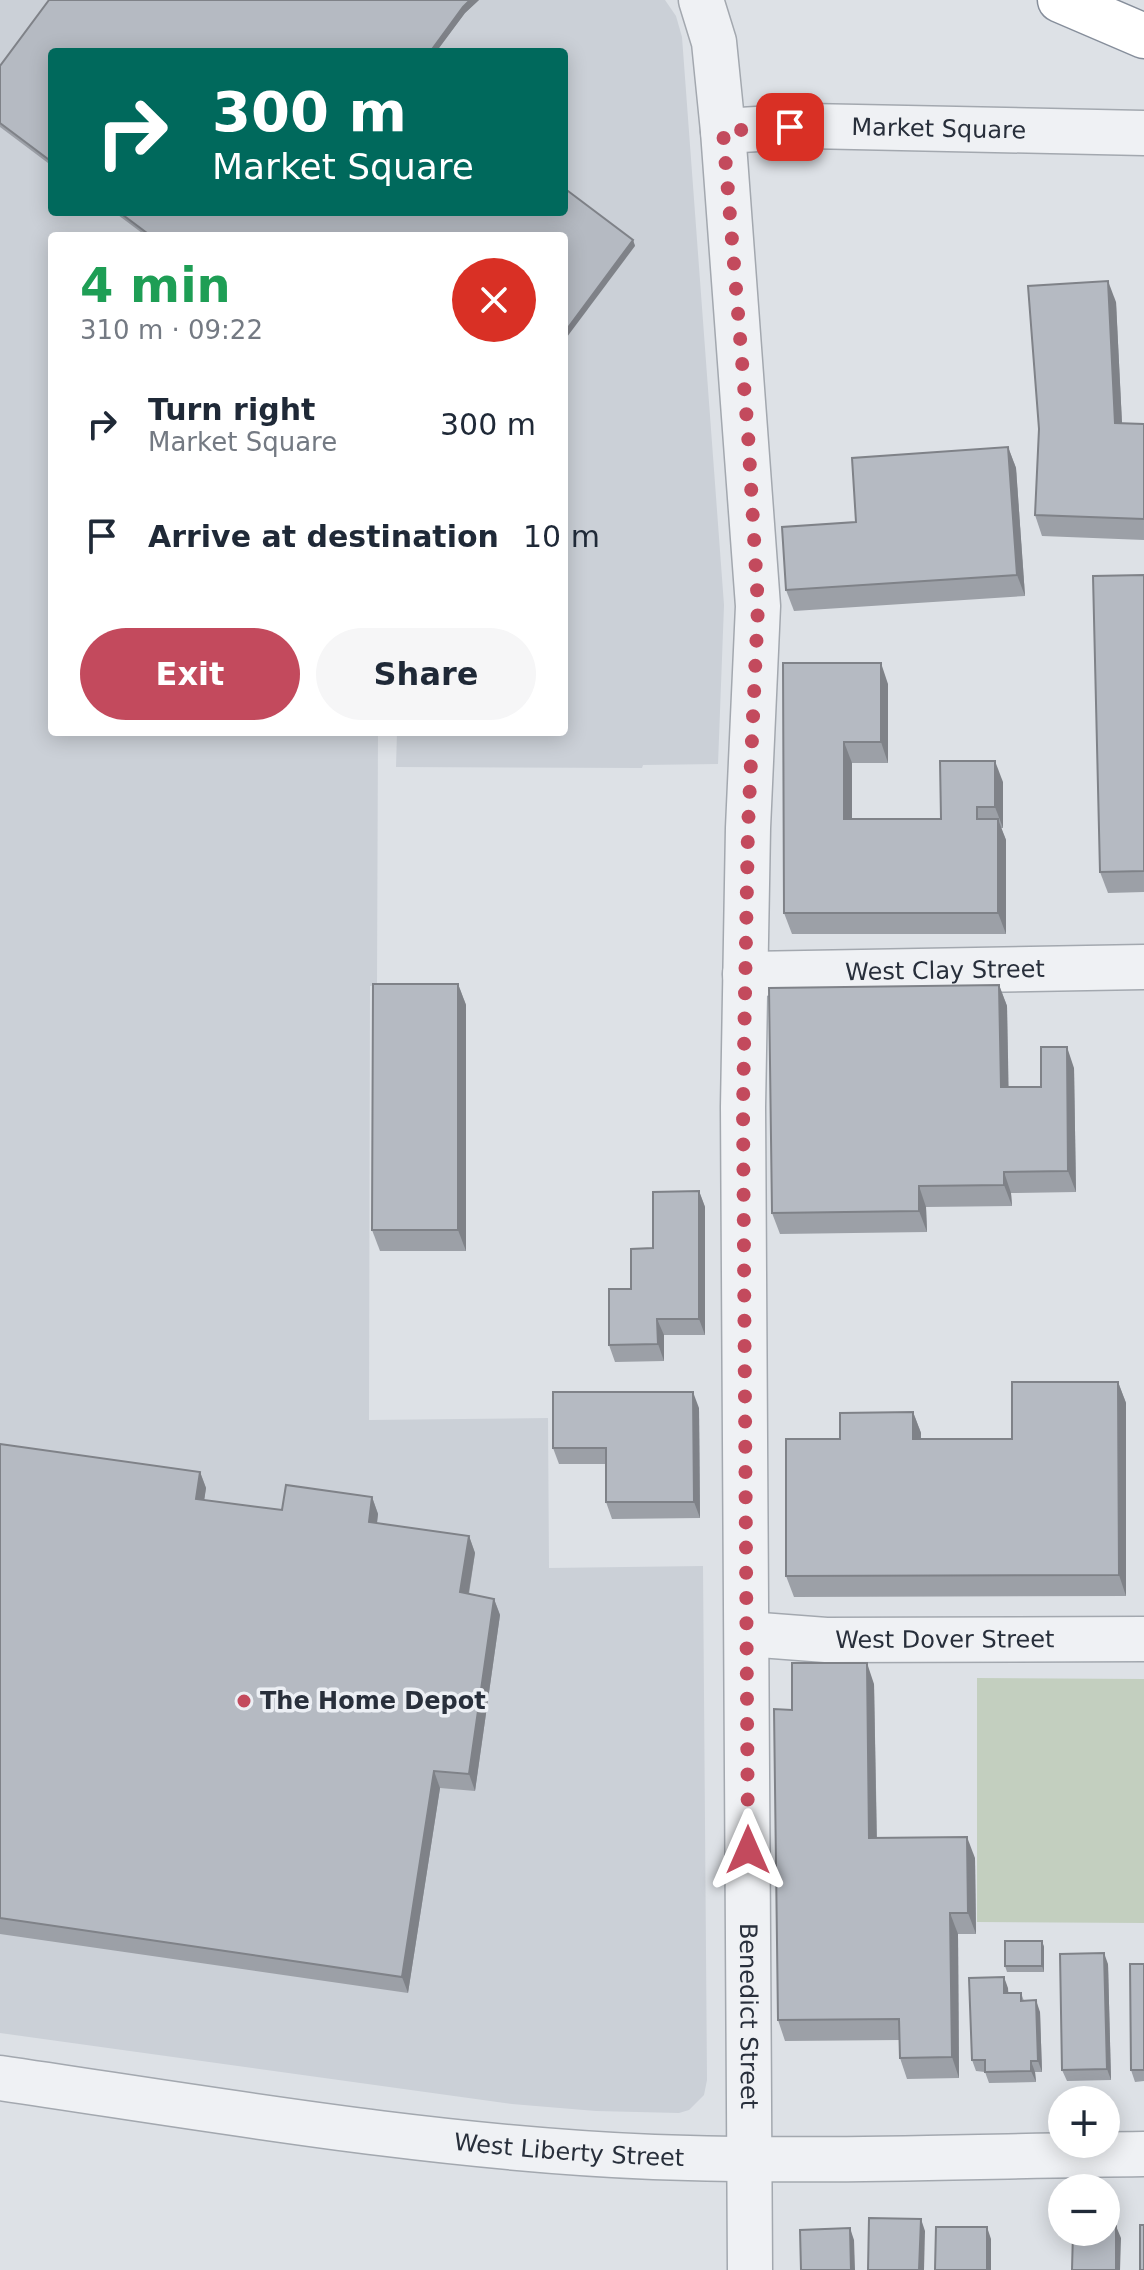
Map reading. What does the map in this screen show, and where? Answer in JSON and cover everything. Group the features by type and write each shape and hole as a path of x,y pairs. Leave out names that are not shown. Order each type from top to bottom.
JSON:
{"highway":[{"path":"1060,0 1144,36"}],"street":[{"path":"701,0 714,42 723,131"},
{"name":"Market Square","path":"723,131 808,126 1144,133"},
{"name":"Benedict Street","path":"723,131 748,434 758,606 750,773 743,1107 750,2270"},
{"name":"West Clay Street","path":"745,974 1144,967"},
{"name":"West Dover Street","path":"747,1634 826,1640 1144,1639"},
{"name":"West Liberty Street","path":"0,2078 358,2131 639,2156 750,2159 1144,2154"}],"shaded area":[{"path":"0,0 665,0 676,16 682,37 724,605 718,764 643,765 642,768 396,767 397,736 568,736 568,232 48,232 48,736 378,736 377,985 370,986 369,1420 548,1418 549,1568 703,1566 707,2080 704,2095 689,2110 679,2113 596,2111 512,2104 0,2033"}],"green space":[{"path":"977,1678 1144,1679 1144,1923 977,1922"}],"building":[{"path":"49,0 470,0 433,48 48,48 48,159 0,123 0,66"},
{"path":"568,191 633,240 568,328 568,232 146,232 124,216 568,216"},
{"path":"1108,281 1115,423 1144,424 1144,519 1035,515 1039,429 1028,286"},
{"path":"1008,447 1017,575 786,590 782,527 856,522 852,458"},
{"path":"1144,575 1144,871 1100,872 1093,576"},
{"path":"783,663 881,663 881,742 844,742 844,819 941,819 940,761 995,761 995,807 977,807 977,819 998,819 998,913 784,913"},
{"path":"373,984 458,984 458,1230 372,1230"},
{"path":"999,985 1001,1087 1041,1087 1041,1047 1067,1047 1068,1171 1004,1172 1004,1185 919,1186 919,1211 772,1213 769,988"},
{"path":"699,1191 699,1319 657,1319 658,1344 609,1345 609,1289 631,1289 631,1249 653,1248 653,1192"},
{"path":"1012,1382 1118,1382 1119,1575 786,1576 786,1439 840,1439 840,1413 913,1412 913,1439 1012,1439"},
{"path":"553,1392 693,1392 694,1502 606,1502 606,1448 553,1448"},
{"name":"The Home Depot","path":"0,1444 200,1472 196,1499 282,1510 286,1485 372,1497 369,1522 469,1536 460,1592 494,1599 469,1774 434,1771 402,1977 0,1918"},
{"path":"792,1663 867,1663 869,1838 967,1837 968,1913 950,1913 952,2057 900,2058 899,2019 778,2020 774,1709 792,1710"},
{"path":"1005,1941 1042,1941 1042,1966 1005,1966"},
{"path":"1104,1953 1107,2069 1062,2070 1060,1954"},
{"path":"1130,1964 1144,1964 1144,2070 1131,2070"},
{"path":"1004,1977 1004,1993 1021,1993 1021,2001 1036,2000 1038,2061 1031,2061 1031,2071 985,2072 985,2060 972,2060 969,1978"},
{"path":"869,2218 921,2219 919,2270 868,2270"},
{"path":"1140,2225 1144,2225 1144,2270 1140,2270"},
{"path":"936,2227 987,2227 987,2270 935,2270"},
{"path":"850,2228 851,2270 801,2270 800,2230"},
{"path":"1073,2246 1116,2246 1116,2270 1072,2270"}],"place":[{"name":"The Home Depot","path":"244,1701"}],"route":[{"path":"748,1850 743,1107 748,828 758,606 748,434 723,131 790,127"}]}
